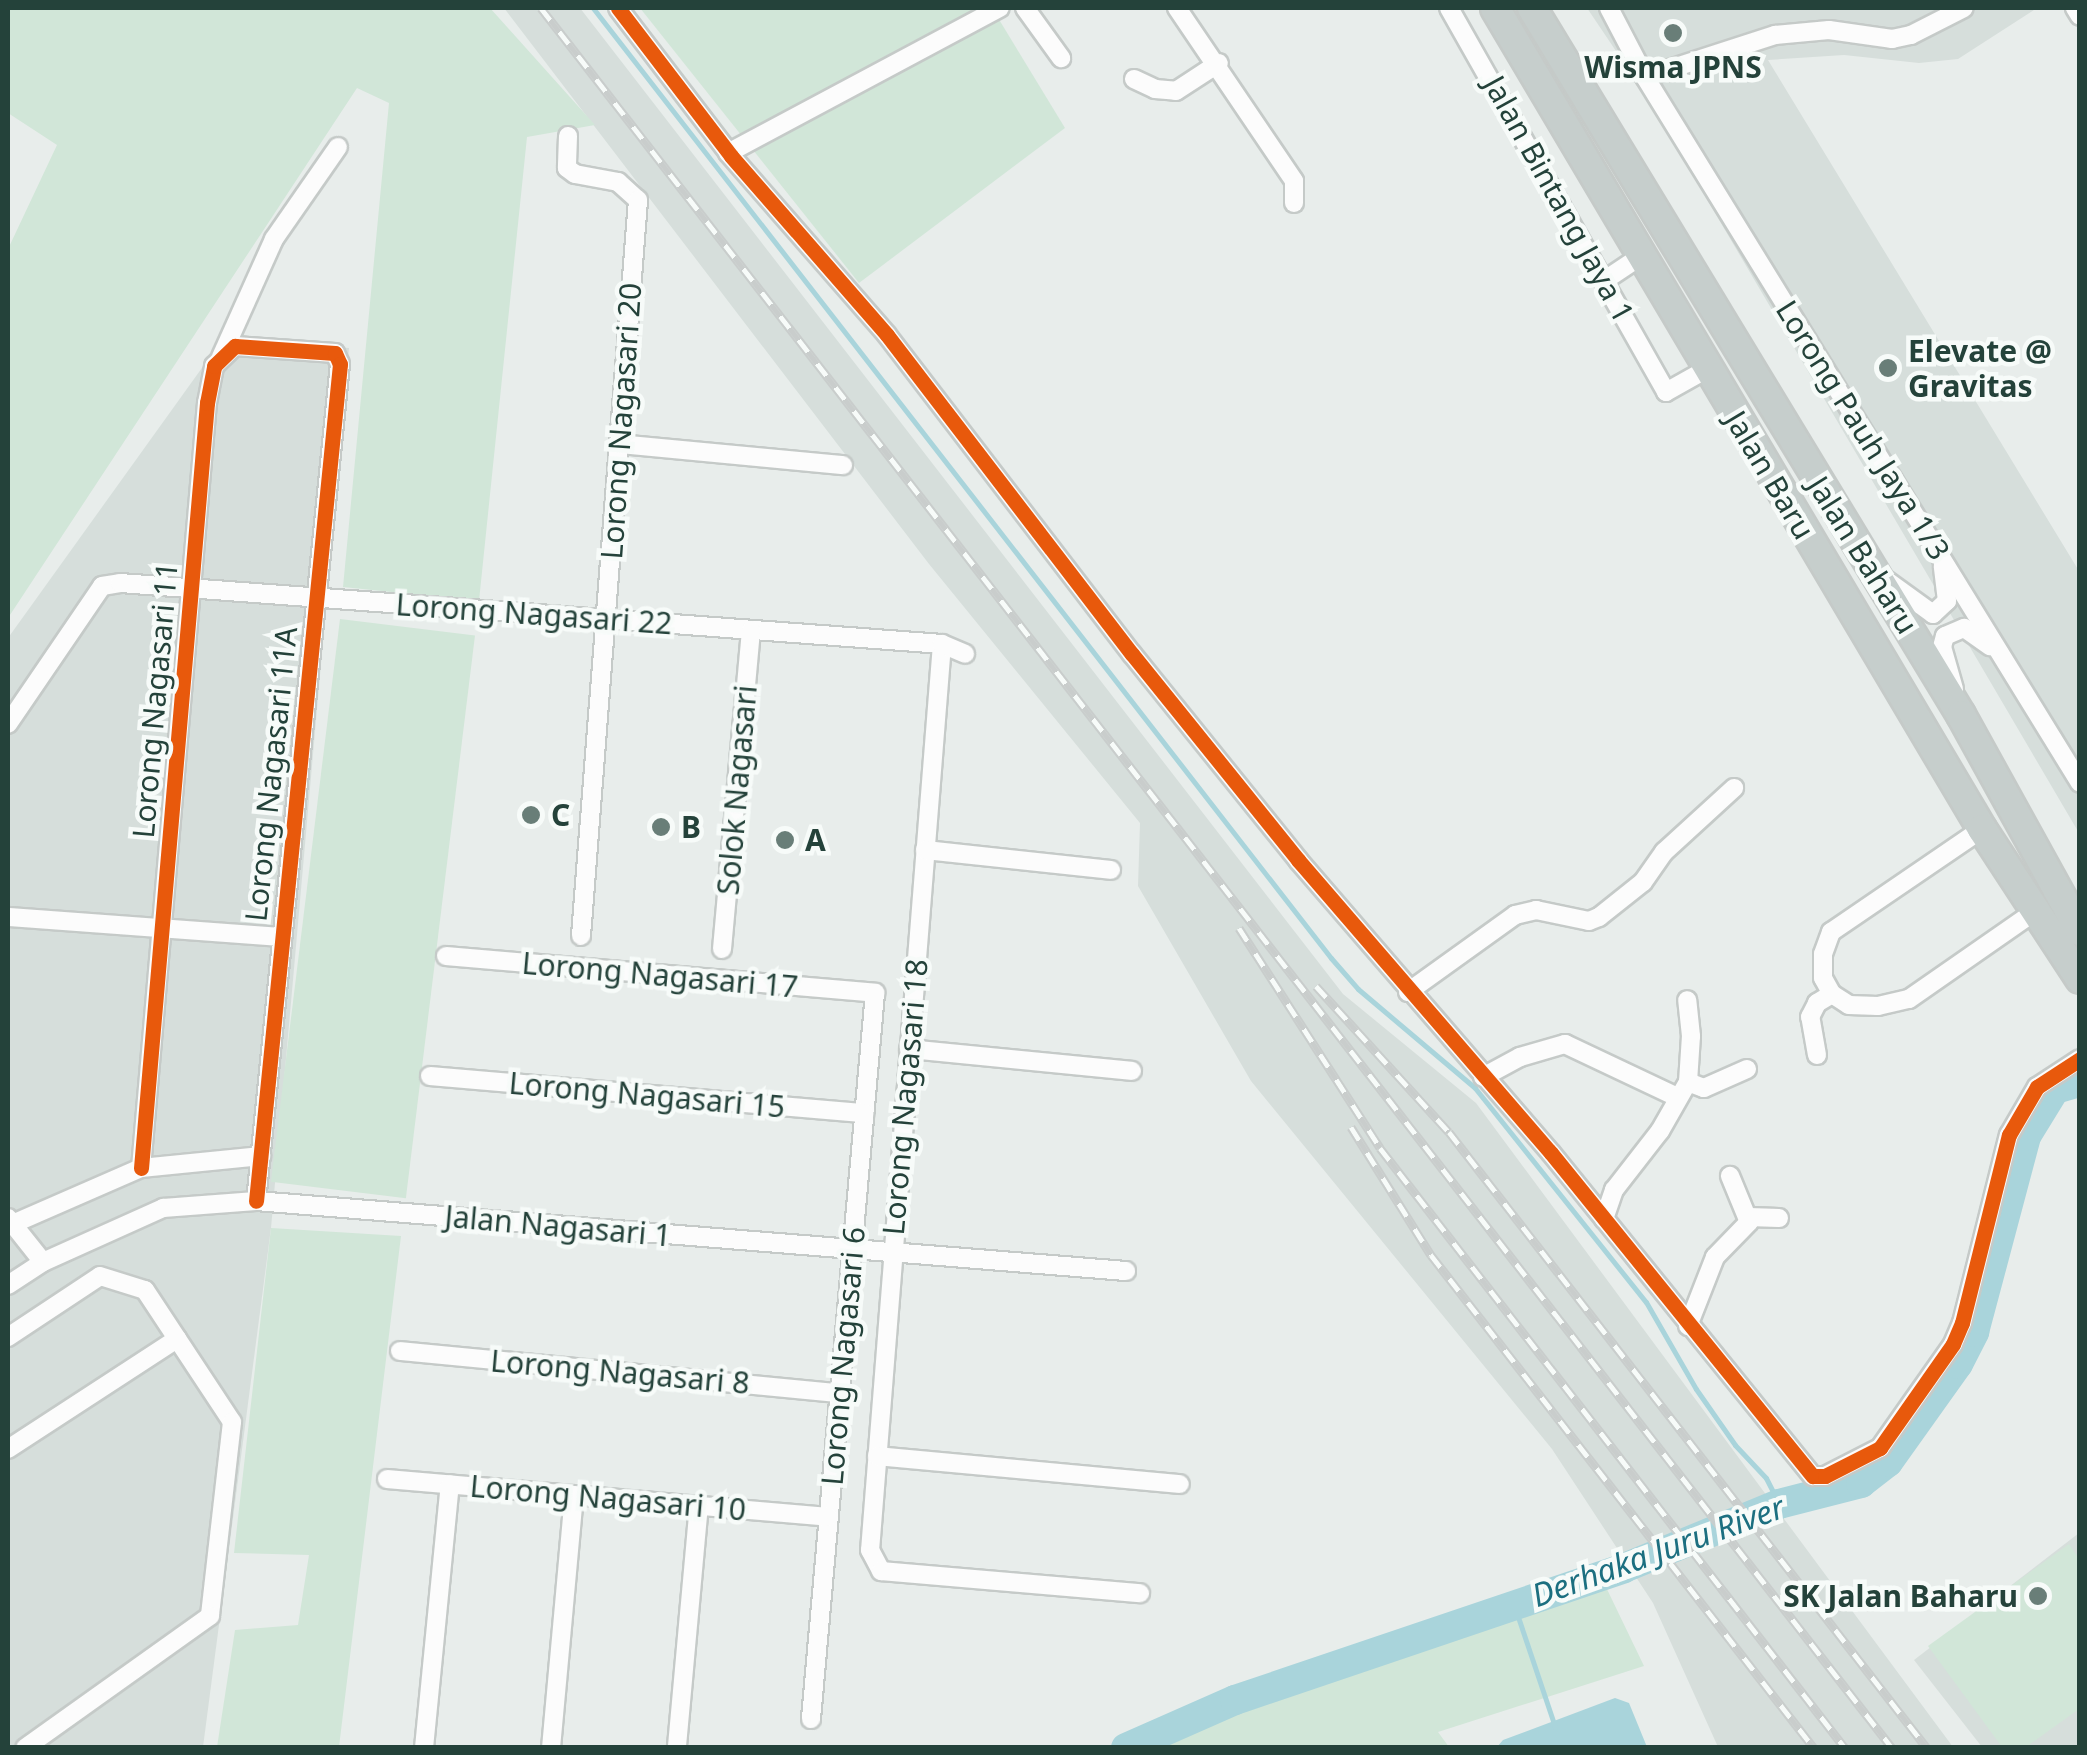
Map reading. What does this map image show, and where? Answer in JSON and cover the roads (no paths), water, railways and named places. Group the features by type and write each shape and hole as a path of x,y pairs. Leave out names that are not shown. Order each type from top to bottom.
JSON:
{"highway":[{"name":"Jalan Baru","path":"1495,8 1982,829 2037,910 2070,931"},
{"name":"Jalan Baharu","path":"1538,18 1961,715 2070,931 2080,979"}],"street":[{"path":"618,8 728,153 876,321 1132,654 1298,860 1604,1219 1812,1476 1825,1476 1864,1460 1880,1448 1958,1334 2009,1135 2030,1095 2080,1059"},
{"path":"728,153 1000,8"},
{"path":"1025,8 1061,58"},
{"path":"1177,8 1219,64 1294,181 1294,203"},
{"name":"Jalan Bintang Jaya 1","path":"1449,8 1666,392 1707,369"},
{"name":"Lorong Pauh Jaya 1/3","path":"1609,8 1646,78 2080,783"},
{"path":"1646,78 1775,35 1829,30 1892,39 1911,35 1964,8"},
{"path":"2075,8 2080,16"},
{"path":"1134,79 1155,89 1176,91 1219,64"},
{"name":"Lorong Nagasari 20","path":"568,136 567,168 574,174 618,182 638,200 581,936"},
{"name":"Lorong Nagasari 11","path":"141,1168 207,402 220,357 274,239 338,147"},
{"path":"1605,280 1641,256"},
{"name":"Lorong Nagasari 11A","path":"220,357 235,346 335,354 340,364 256,1200"},
{"path":"619,444 842,465"},
{"path":"1874,570 1933,614 1947,602 1939,551"},
{"name":"Lorong Nagasari 22","path":"8,724 102,586 120,582 942,644 965,654"},
{"path":"1961,715 1942,647 1945,636 1964,628 2002,656"},
{"name":"Solok Nagasari","path":"722,949 751,630"},
{"name":"Lorong Nagasari 18","path":"942,644 870,1550 881,1571 1140,1593"},
{"path":"1408,992 1516,916 1536,910 1588,921 1599,918 1643,882 1664,852 1734,788"},
{"path":"1982,829 1831,932 1823,954 1823,978 1832,994 1849,1005 1878,1006 1909,1000 2037,910"},
{"path":"925,850 1112,870"},
{"path":"8,917 282,937"},
{"name":"Lorong Nagasari 17","path":"446,956 874,993"},
{"name":"Lorong Nagasari 6","path":"811,1720 874,993"},
{"path":"1817,1055 1810,1016 1817,1003 1832,994"},
{"path":"1604,1219 1614,1190 1660,1131 1682,1089 1691,1036 1687,1000"},
{"path":"1483,1077 1520,1057 1566,1044 1682,1089 1704,1088 1748,1069"},
{"path":"909,1048 1132,1072"},
{"name":"Lorong Nagasari 15","path":"430,1076 864,1113"},
{"path":"42,1262 9,1222 141,1168 260,1156"},
{"path":"1688,1326 1715,1257 1743,1232 1749,1216 1730,1176"},
{"name":"Jalan Nagasari 1","path":"8,1286 42,1262 163,1208 256,1200 1126,1271"},
{"path":"1749,1216 1779,1218"},
{"path":"8,1337 100,1276 145,1290 232,1422 210,1616 25,1748"},
{"path":"8,1449 178,1339"},
{"name":"Lorong Nagasari 8","path":"400,1351 839,1393"},
{"path":"877,1456 1180,1484"},
{"name":"Lorong Nagasari 10","path":"388,1479 828,1518"},
{"path":"424,1748 450,1484"},
{"path":"551,1748 574,1495"},
{"path":"677,1746 699,1506"}],"water":[{"path":"1615,1698 1629,1703 1647,1747 1497,1747 1503,1740"}],"waterway":[{"path":"593,8 1331,958 1358,989 1475,1088 1646,1302 1696,1389 1735,1445 1766,1478 1779,1504"},
{"name":"Derhaka Juru River","path":"1126,1748 1235,1700 1624,1568 1779,1504 1861,1483 1888,1462 1958,1364 1974,1332 2026,1136 2055,1089 2080,1082"},
{"path":"1514,1605 1555,1727"}],"railway":[{"path":"541,8 1892,1748"},
{"path":"1239,928 1380,1148 1845,1748"},
{"path":"1316,986 1449,1132 1927,1748"},
{"path":"1351,1127 1431,1255 1814,1748"}],"place":[{"name":"Wisma JPNS","path":"1673,33"},
{"name":"Elevate @ Gravitas","path":"1888,368"},
{"name":"C","path":"531,815"},
{"name":"B","path":"661,827"},
{"name":"A","path":"785,840"},
{"name":"SK Jalan Baharu","path":"2038,1596"}]}
